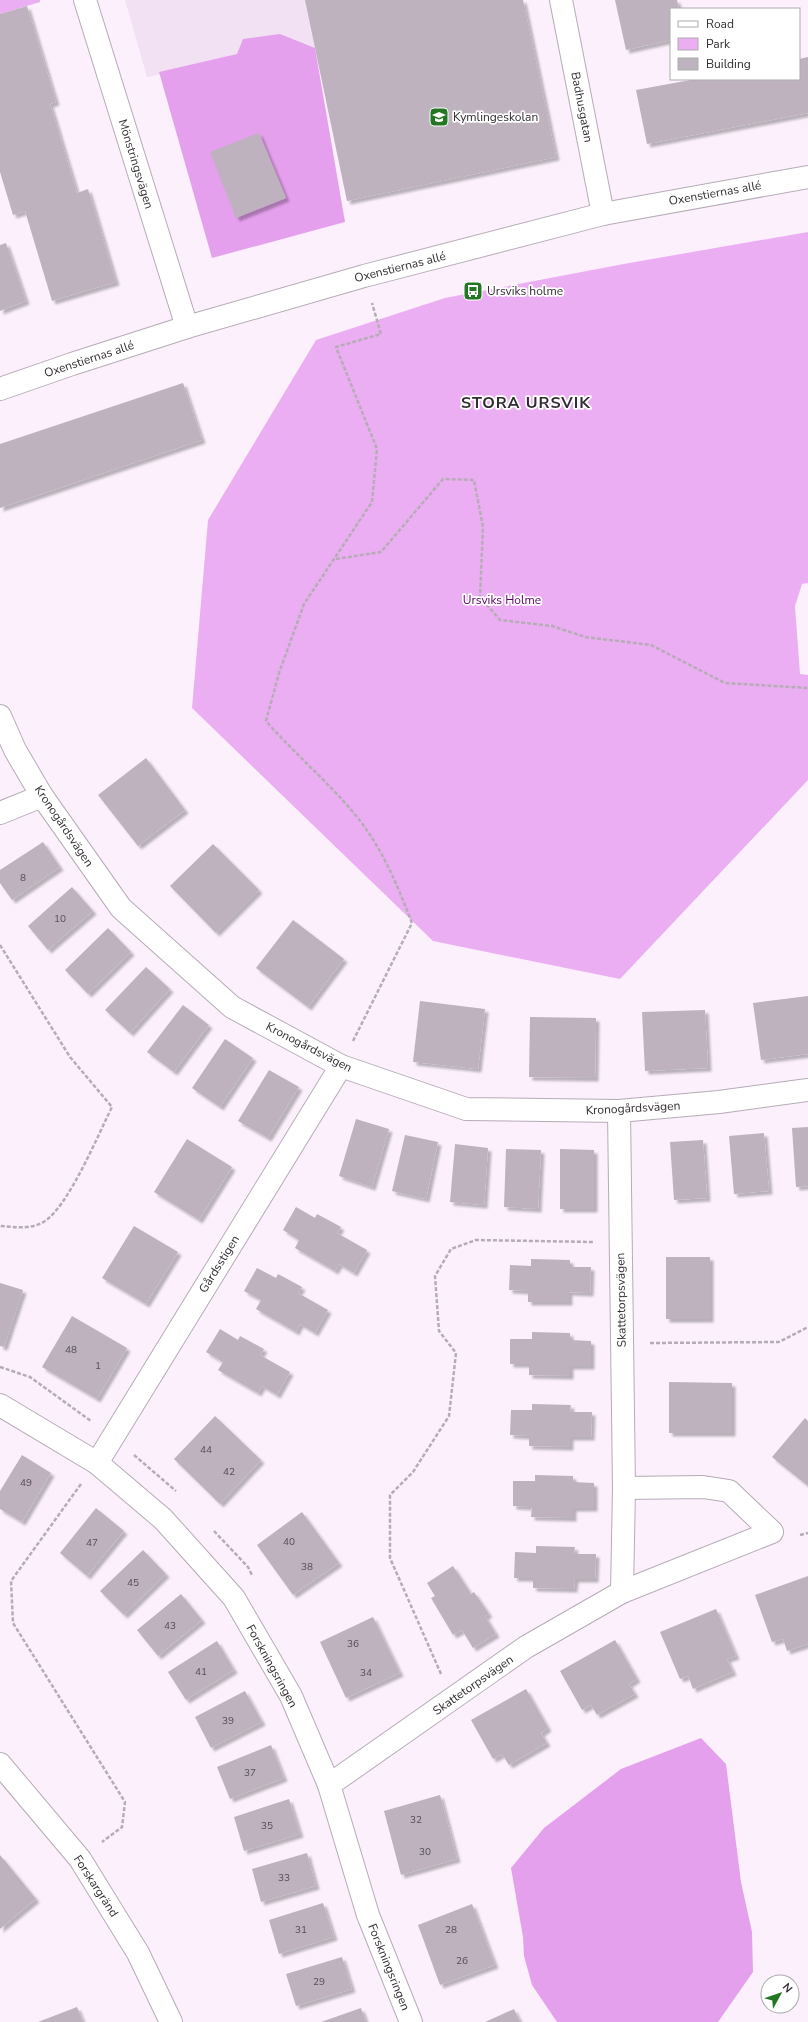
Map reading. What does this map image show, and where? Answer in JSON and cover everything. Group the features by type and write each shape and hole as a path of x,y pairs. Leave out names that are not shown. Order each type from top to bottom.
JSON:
{"street":[{"name":"Mönstringsvägen","path":"85,0 188,327"},
{"name":"Badhusgatan","path":"561,0 603,214"},
{"name":"Oxenstiernas allé","path":"0,389 188,327 364,276 603,214 808,177"},
{"name":"Kronogårdsvägen","path":"0,716 16,750 42,796 121,908 232,1007 341,1066 466,1109 619,1111 719,1102 808,1090"},
{"path":"0,813 42,796"},
{"name":"Gårdsstigen","path":"97,1463 341,1066"},
{"name":"Skattetorpsvägen","path":"619,1111 624,1488 622,1592"},
{"name":"Forskningsringen","path":"0,1405 97,1463 163,1519 234,1598 291,1696 329,1785 368,1915 411,2022"},
{"name":"Skattetorpsvägen","path":"329,1785 526,1647 622,1592 772,1532 729,1491 703,1487 624,1488"},
{"name":"Forskargränd","path":"0,1764 80,1859 138,1953 171,2022"}],"path":[{"path":"341,1066 412,923 390,867 354,813 288,747 266,722 279,673 304,604 372,502 377,449 336,347 381,334 364,276"},
{"path":"335,559 381,552 443,479 474,480 483,527 480,597 500,620 552,626 585,637 651,645 725,684 808,688"},
{"path":"0,945 70,1057 112,1107 66,1199 45,1221 28,1227 0,1226"},
{"path":"452,1699 390,1558 390,1495 413,1472 449,1416 456,1353 439,1331 435,1276 451,1249 476,1240 620,1242"},
{"path":"621,1343 779,1342 808,1327"},
{"path":"80,1859 122,1827 125,1802 13,1623 11,1580 97,1463"}],"shaded area":[{"name":"Kymlingeskolan","path":"125,0 523,0 556,157 347,201 315,48 147,77"},
{"path":"280,34 315,48 345,222 212,258 159,72 237,54 243,39"},
{"path":"701,1738 726,1764 741,1882 752,1932 753,1972 718,2022 557,2022 532,1985 524,1956 523,1937 511,1868 544,1828 621,1769"}],"green space":[{"path":"0,0 40,0 40,2 0,14"},
{"name":"Ursviks Holme","path":"808,232 808,583 802,584 795,606 800,674 808,675 808,780 620,979 433,941 192,708 208,520 316,340 445,298 629,263"}],"building":[{"name":"Kymlingeskolan","path":"305,0 523,0 556,157 347,201"},
{"path":"615,0 677,0 679,8 670,8 670,40 626,50"},
{"path":"27,6 56,102 50,104 77,193 88,189 116,282 52,301 25,211 13,215 0,172 0,14"},
{"path":"808,57 808,113 647,144 636,90 691,80 800,80 800,59"},
{"path":"259,133 286,198 236,218 210,152"},
{"path":"6,243 26,301 0,311 0,245"},
{"path":"183,383 202,440 0,508 0,444"},
{"path":"146,758 185,810 138,846 98,795"},
{"path":"43,842 60,867 12,900 0,883 0,870"},
{"path":"213,844 259,890 216,933 170,886"},
{"path":"72,887 93,911 48,950 28,926"},
{"path":"293,920 344,959 308,1007 256,968"},
{"path":"108,928 131,952 88,994 65,970"},
{"path":"146,967 170,989 130,1033 105,1010"},
{"path":"808,996 808,1054 761,1060 753,1003"},
{"path":"420,1001 485,1009 478,1069 413,1062"},
{"path":"183,1005 209,1025 174,1072 147,1052"},
{"path":"705,1010 708,1068 645,1071 642,1012"},
{"path":"530,1017 596,1018 595,1078 529,1077"},
{"path":"225,1039 253,1058 220,1107 192,1088"},
{"path":"269,1070 299,1087 268,1138 238,1121"},
{"path":"356,1119 389,1129 372,1187 339,1176"},
{"path":"808,1127 808,1186 796,1187 792,1128"},
{"path":"764,1133 769,1191 734,1194 729,1136"},
{"path":"405,1135 438,1142 426,1199 392,1191"},
{"path":"187,1139 232,1167 199,1220 154,1192"},
{"path":"703,1140 707,1198 674,1200 670,1142"},
{"path":"455,1144 488,1148 484,1205 450,1202"},
{"path":"506,1149 541,1150 538,1209 504,1207"},
{"path":"560,1149 594,1150 594,1209 560,1209"},
{"path":"296,1207 315,1218 317,1214 341,1227 337,1233 367,1250 354,1273 339,1264 335,1271 295,1248 299,1240 283,1230"},
{"path":"134,1226 178,1252 146,1304 102,1278"},
{"path":"666,1257 710,1257 710,1319 666,1319"},
{"path":"531,1259 570,1260 570,1267 591,1267 590,1293 569,1292 569,1302 528,1302 528,1291 509,1290 510,1265 531,1266"},
{"path":"257,1268 276,1278 278,1274 302,1287 298,1293 328,1310 315,1333 300,1324 296,1332 256,1309 261,1300 244,1291"},
{"path":"0,1283 23,1290 4,1347 0,1346"},
{"path":"72,1316 127,1348 97,1399 42,1367"},
{"path":"220,1329 238,1340 240,1336 264,1349 260,1355 290,1372 277,1395 262,1386 258,1393 218,1370 223,1362 206,1352"},
{"path":"532,1332 570,1333 570,1340 591,1341 591,1366 570,1366 570,1376 529,1375 529,1364 510,1364 510,1339 532,1339"},
{"path":"669,1382 732,1383 732,1433 669,1433"},
{"path":"532,1404 571,1405 570,1412 592,1412 591,1437 570,1437 570,1447 529,1446 529,1436 510,1435 511,1410 532,1410"},
{"path":"215,1416 261,1460 220,1504 174,1459"},
{"path":"805,1418 808,1421 808,1486 772,1457"},
{"path":"22,1455 51,1473 22,1522 0,1509 0,1491"},
{"path":"535,1475 573,1476 573,1482 594,1483 594,1508 573,1508 573,1518 531,1517 532,1507 513,1506 513,1481 535,1481"},
{"path":"96,1508 124,1531 87,1576 60,1553"},
{"path":"302,1512 339,1563 293,1595 257,1545"},
{"path":"536,1546 575,1547 574,1554 596,1554 595,1579 575,1579 574,1589 533,1588 533,1578 514,1578 515,1552 536,1553"},
{"path":"143,1550 166,1574 124,1615 100,1591"},
{"path":"453,1566 471,1594 474,1592 489,1614 485,1616 496,1634 473,1648 462,1630 453,1635 431,1598 435,1596 427,1583"},
{"path":"808,1576 808,1644 787,1651 783,1639 772,1642 755,1595"},
{"path":"181,1594 202,1620 158,1656 137,1630"},
{"path":"716,1609 736,1656 727,1659 733,1672 693,1689 688,1676 680,1679 660,1632"},
{"path":"373,1617 400,1673 346,1698 320,1642"},
{"path":"615,1640 637,1679 629,1684 635,1694 597,1715 591,1705 582,1710 560,1671"},
{"path":"217,1641 234,1670 186,1700 168,1672"},
{"path":"526,1689 548,1728 541,1733 547,1743 509,1765 502,1754 493,1759 471,1720"},
{"path":"245,1691 262,1722 211,1748 195,1717"},
{"path":"271,1745 284,1778 230,1799 217,1767"},
{"path":"440,1795 457,1859 401,1875 384,1811"},
{"path":"289,1799 300,1834 244,1851 234,1817"},
{"path":"307,1853 316,1886 261,1902 252,1869"},
{"path":"0,1855 36,1899 0,1929"},
{"path":"323,1903 334,1937 279,1954 269,1920"},
{"path":"472,1904 495,1965 440,1985 418,1925"},
{"path":"342,1957 352,1989 296,2006 286,1974"},
{"path":"77,2007 83,2022 38,2022"},
{"path":"361,2008 366,2022 321,2022"},
{"path":"514,2009 520,2022 485,2022"}],"place":[{"name":"Kymlingeskolan","path":"439,117"},
{"name":"Ursviks holme","path":"473,291"}],"district":[{"name":"STORA URSVIK","path":"526,402"}]}
